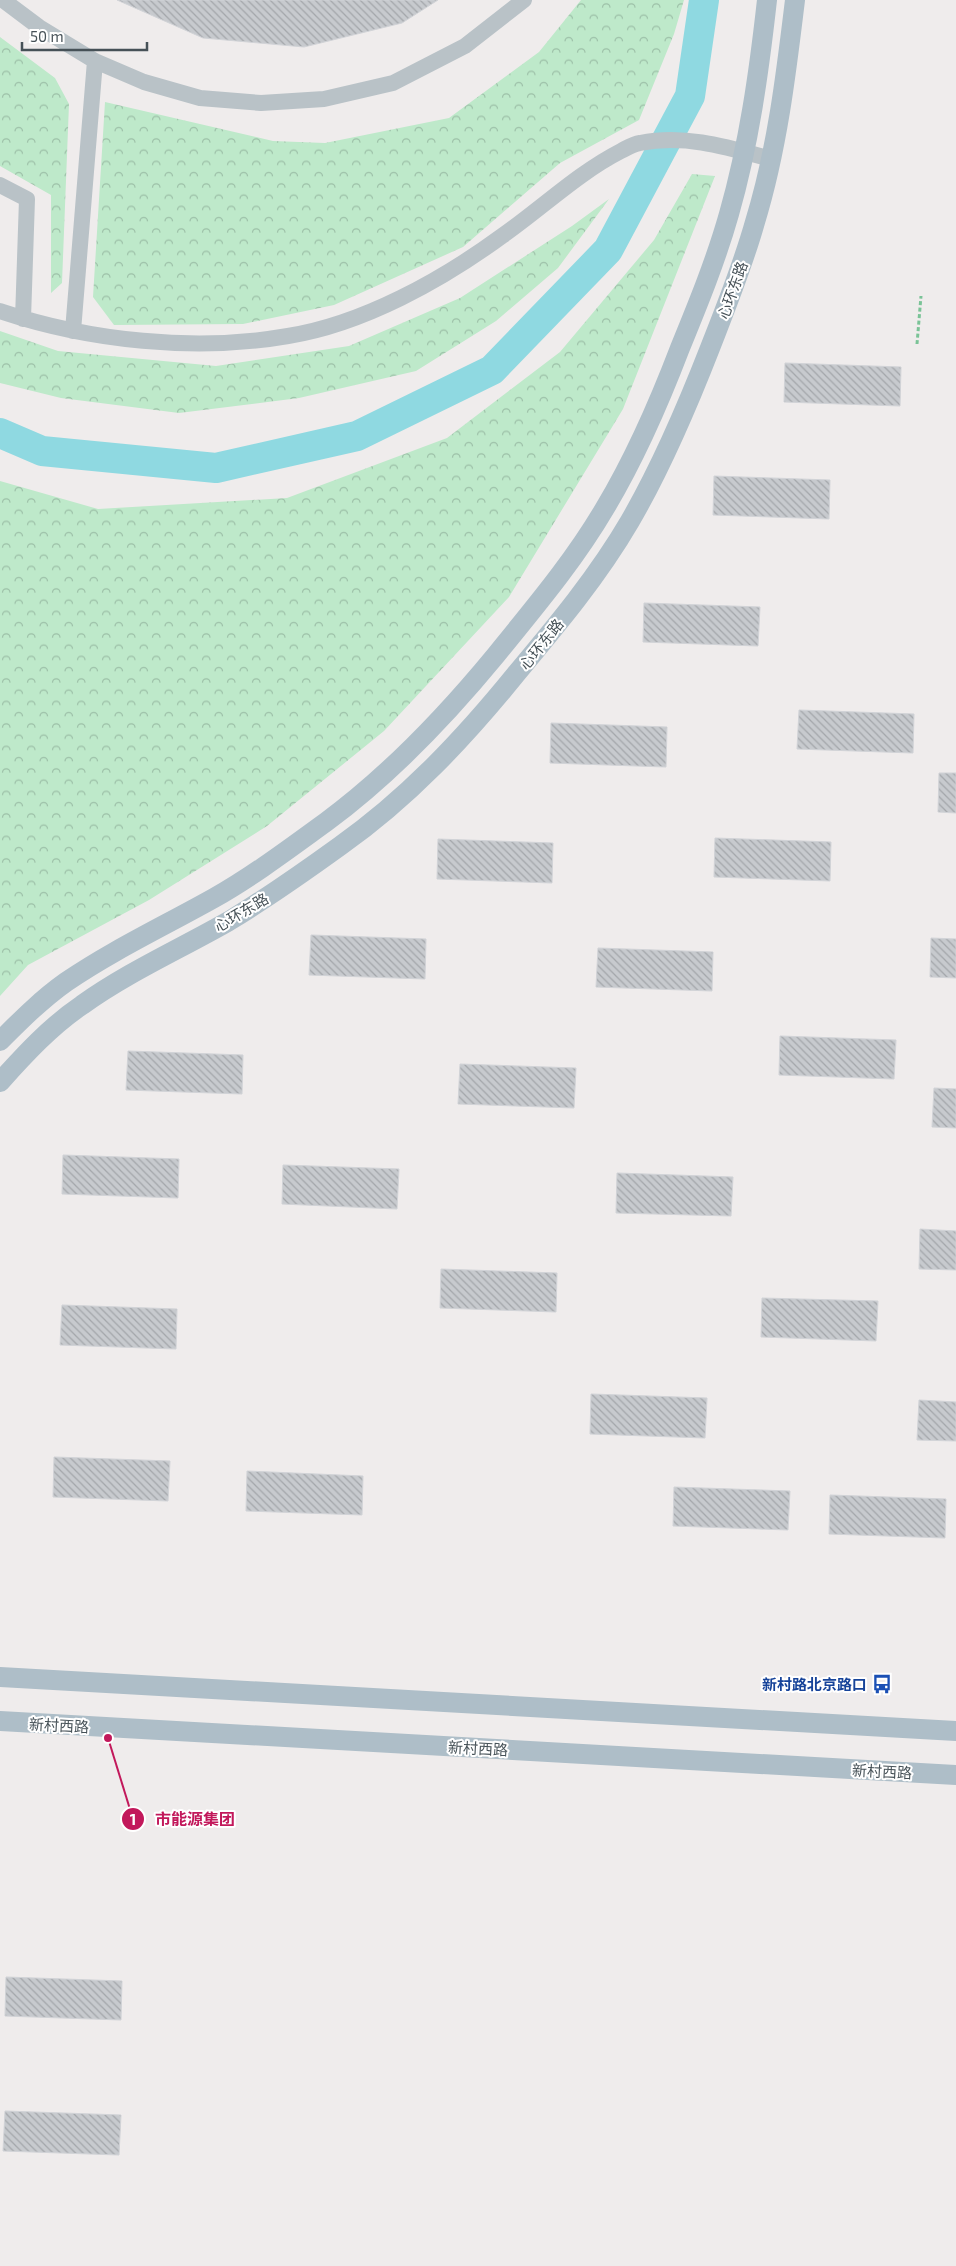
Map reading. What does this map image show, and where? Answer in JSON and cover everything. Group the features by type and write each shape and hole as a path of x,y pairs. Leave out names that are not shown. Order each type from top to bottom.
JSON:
{"main road":[{"name":"心环东路","path":"0,1041 28,1013 64,983 113,953 216,896 326,822 377,783 421,741 479,676 570,562 605,509 635,453 665,388 704,287 729,214 744,152 758,82 767,0"},
{"name":"心环东路","path":"0,1082 46,1033 81,1005 119,981 230,920 342,844 395,804 441,760 500,694 593,577 629,523 660,465 690,398 730,297 756,222 771,159 785,86 795,0"},
{"path":"0,1678 956,1732"},
{"name":"新村西路","path":"0,1721 956,1776"}],"street":[{"path":"3,0 39,27 95,61 144,82 200,98 261,103 324,100 393,83 465,46 524,0"},
{"path":"73,331 95,61"},
{"path":"0,311 23,319 73,331 100,336 161,342 228,342 289,336 344,321 406,296 467,262 607,158 637,143 670,139 700,141 771,159"},
{"path":"0,185 27,200 23,319"}],"path":[{"path":"917,344 921,296"}],"green space":[{"path":"581,0 684,0 674,34 639,120 560,163 463,247 334,305 243,324 114,325 93,297 105,102 273,141 325,143 449,118 539,52"},
{"path":"0,37 55,78 69,104 62,283 51,293 51,195 0,166"},
{"path":"692,174 715,176 623,409 509,597 384,731 267,826 149,900 28,965 0,996 0,481 98,509 287,498 447,438 560,352 654,240"},
{"path":"609,199 558,268 496,321 416,371 299,398 179,413 61,398 0,383 0,331 58,351 216,366 349,346 460,298 572,226"}],"building":[{"path":"117,0 438,0 402,23 304,47 203,38"},
{"path":"785,363 901,367 900,406 784,402"},
{"path":"714,476 830,480 829,519 713,515"},
{"path":"644,603 760,607 758,646 643,642"},
{"path":"799,710 914,714 913,753 797,749"},
{"path":"551,723 667,727 666,767 550,763"},
{"path":"939,773 956,773 956,813 938,812"},
{"path":"715,838 831,842 830,881 714,877"},
{"path":"438,839 553,843 552,883 437,879"},
{"path":"311,935 426,939 425,979 309,975"},
{"path":"931,938 956,939 956,978 930,977"},
{"path":"598,948 713,952 712,991 596,987"},
{"path":"780,1036 896,1040 894,1079 779,1075"},
{"path":"128,1051 243,1055 242,1094 126,1090"},
{"path":"460,1064 576,1068 574,1108 458,1104"},
{"path":"934,1088 956,1089 956,1128 932,1127"},
{"path":"63,1155 179,1159 178,1198 62,1194"},
{"path":"283,1165 399,1169 397,1209 282,1204"},
{"path":"617,1173 733,1177 731,1216 616,1213"},
{"path":"920,1229 956,1231 956,1270 919,1269"},
{"path":"441,1269 557,1273 556,1312 440,1308"},
{"path":"762,1298 878,1301 876,1341 761,1337"},
{"path":"62,1305 177,1309 176,1349 60,1345"},
{"path":"591,1394 707,1398 705,1438 590,1434"},
{"path":"919,1400 956,1402 956,1441 917,1440"},
{"path":"54,1457 170,1461 168,1501 53,1497"},
{"path":"247,1471 363,1476 362,1515 246,1511"},
{"path":"674,1487 790,1491 788,1530 673,1526"},
{"path":"830,1495 946,1499 945,1538 829,1534"},
{"path":"6,1977 122,1981 121,2020 5,2016"},
{"path":"5,2111 121,2115 119,2155 3,2151"}],"waterway":[{"path":"0,433 42,451 216,468 357,436 492,370 608,250 690,96 704,0"}],"place":[{"name":"新村路北京路口","path":"882,1684"},
{"name":"市能源集团","path":"108,1738"}]}
